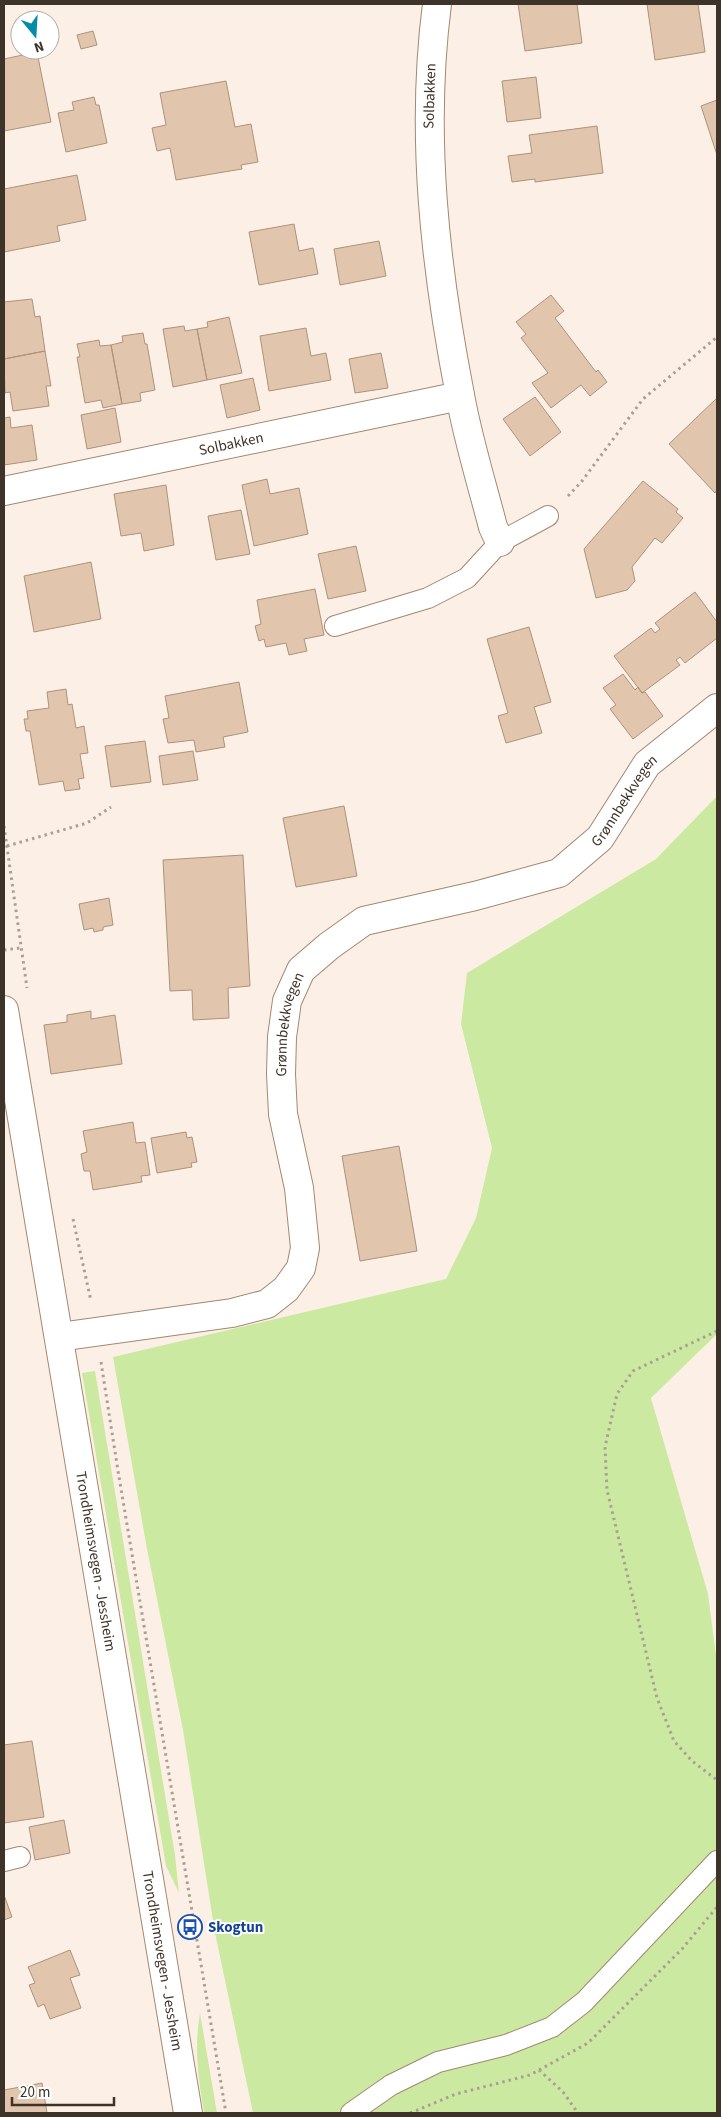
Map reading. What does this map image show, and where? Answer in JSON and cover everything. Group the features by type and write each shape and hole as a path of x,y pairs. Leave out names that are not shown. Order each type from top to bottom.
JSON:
{"street":[{"name":"Solbakken","path":"437,4 432,42 429,137 432,216 460,396 493,527 500,542"},
{"name":"Solbakken","path":"4,491 460,396"},
{"name":"Grønnbekkvegen","path":"59,1337 223,1314 266,1304 286,1289 301,1268 306,1248 303,1214 283,1114 281,1074 282,1037 287,1001 301,970 329,946 364,921 475,896 559,873 600,838 647,764 717,708"},
{"name":"Trondheimsvegen - Jessheim","path":"4,1010 9,1069 59,1337 188,2113"}],"lane":[{"path":"335,626 428,598 467,578 500,542 548,516"},
{"path":"350,2113 391,2084 438,2062 506,2045 552,2027 584,2002 717,1861"}],"path":[{"path":"548,516 582,481 643,398 717,337"},
{"path":"7,846 87,823 111,807"},
{"path":"4,826 20,948 28,993"},
{"path":"4,950 20,948"},
{"path":"73,1218 97,1331 118,1471 226,2113"},
{"path":"717,1331 633,1371 617,1394 605,1447 607,1490 657,1698 674,1741 692,1761 717,1780"},
{"path":"539,2070 563,2092 578,2113"}],"green space":[{"path":"717,796 717,1334 651,1398 708,1594 717,1663 717,2113 253,2113 215,1933 183,1730 147,1549 113,1357 446,1279 476,1218 492,1148 461,1024 467,973 656,859"},
{"path":"95,1371 175,1855 179,1893 166,1866 82,1373"},
{"path":"200,2013 217,2113 204,2113 197,2038"}],"building":[{"path":"518,4 577,4 582,43 525,51"},
{"path":"647,4 698,4 705,52 655,60"},
{"path":"93,31 97,45 81,49 77,35"},
{"path":"4,59 39,60 51,122 4,131"},
{"path":"536,77 541,118 507,122 502,81"},
{"path":"226,81 235,127 251,124 258,162 241,165 242,169 176,180 170,148 157,151 152,128 166,125 160,93"},
{"path":"94,97 96,105 99,105 107,143 66,152 58,113 74,110 72,102"},
{"path":"717,100 717,155 701,106"},
{"path":"597,126 603,173 535,182 535,179 512,182 508,156 532,153 529,135"},
{"path":"77,175 86,220 57,226 60,241 4,252 4,189"},
{"path":"294,224 299,251 313,248 318,274 259,285 249,232"},
{"path":"379,241 386,276 340,285 334,249"},
{"path":"551,295 564,311 555,318 596,372 598,370 607,382 590,396 581,385 551,408 532,383 548,373 521,338 526,334 516,322"},
{"path":"32,299 35,317 40,316 45,351 4,359 4,302"},
{"path":"229,317 242,373 207,380 197,329 208,327 207,322"},
{"path":"184,326 185,331 197,329 207,380 173,387 163,329"},
{"path":"306,328 311,356 326,353 331,380 269,391 260,336"},
{"path":"143,333 145,344 147,344 155,390 140,393 141,401 122,404 111,345 123,342 122,336"},
{"path":"99,340 100,346 111,345 122,404 103,408 101,400 85,403 77,357 80,357 77,344"},
{"path":"45,351 51,386 46,386 49,406 13,411 10,392 5,393 4,359"},
{"path":"381,353 388,388 355,393 349,359"},
{"path":"253,378 260,410 227,418 220,385"},
{"path":"535,397 561,432 530,456 503,419"},
{"path":"717,398 717,490 715,493 669,444"},
{"path":"115,408 121,442 87,449 81,415"},
{"path":"10,417 11,428 32,425 37,460 4,465 4,418"},
{"path":"267,479 270,494 299,488 308,534 254,546 242,485"},
{"path":"643,481 678,509 676,512 683,518 662,543 655,538 632,567 635,581 627,590 596,598 584,549"},
{"path":"166,485 174,545 144,551 141,533 121,536 114,494"},
{"path":"241,510 250,554 216,560 208,516"},
{"path":"356,546 366,591 328,599 318,554"},
{"path":"91,562 101,619 34,632 24,576"},
{"path":"315,589 324,635 304,639 307,651 289,655 286,643 266,647 264,639 259,641 255,626 261,624 257,600"},
{"path":"695,592 717,622 717,638 685,663 680,657 676,660 680,665 642,693 614,656 651,628 655,633 660,629 655,623"},
{"path":"529,627 551,702 534,707 542,733 506,743 498,716 508,713 487,639"},
{"path":"623,674 635,690 638,687 642,693 645,692 663,716 633,739 610,709 616,705 603,688"},
{"path":"239,682 248,732 223,737 225,747 196,752 194,740 168,743 163,719 169,718 165,696"},
{"path":"66,689 68,705 72,704 76,728 84,726 88,753 80,754 84,778 78,779 80,789 65,791 63,781 39,785 30,731 26,731 24,719 28,719 27,711 49,708 47,692"},
{"path":"145,741 151,782 111,787 105,746"},
{"path":"193,751 198,780 163,785 159,756"},
{"path":"344,806 357,876 296,887 283,818"},
{"path":"243,855 250,986 228,988 229,1018 193,1020 192,990 170,991 163,860"},
{"path":"109,898 113,925 103,927 103,930 94,932 93,928 84,930 79,904"},
{"path":"91,1011 91,1019 115,1015 122,1064 51,1074 44,1025 67,1022 67,1015"},
{"path":"133,1122 136,1143 145,1142 150,1175 141,1176 142,1182 93,1190 90,1171 84,1171 81,1154 87,1152 83,1131"},
{"path":"186,1132 187,1138 192,1137 197,1162 191,1163 192,1167 157,1173 151,1138"},
{"path":"399,1146 417,1251 360,1261 342,1156"},
{"path":"32,1741 44,1817 4,1823 4,1745"},
{"path":"64,1820 70,1853 35,1860 29,1827"},
{"path":"4,1895 12,1917 4,1920"},
{"path":"70,1950 80,1975 70,1978 81,2008 50,2019 44,2004 38,2007 29,1985 35,1983 28,1967"},
{"path":"42,2083 47,2113 4,2113 4,2090"}],"place":[{"name":"Skogtun","path":"190,1927"}]}
